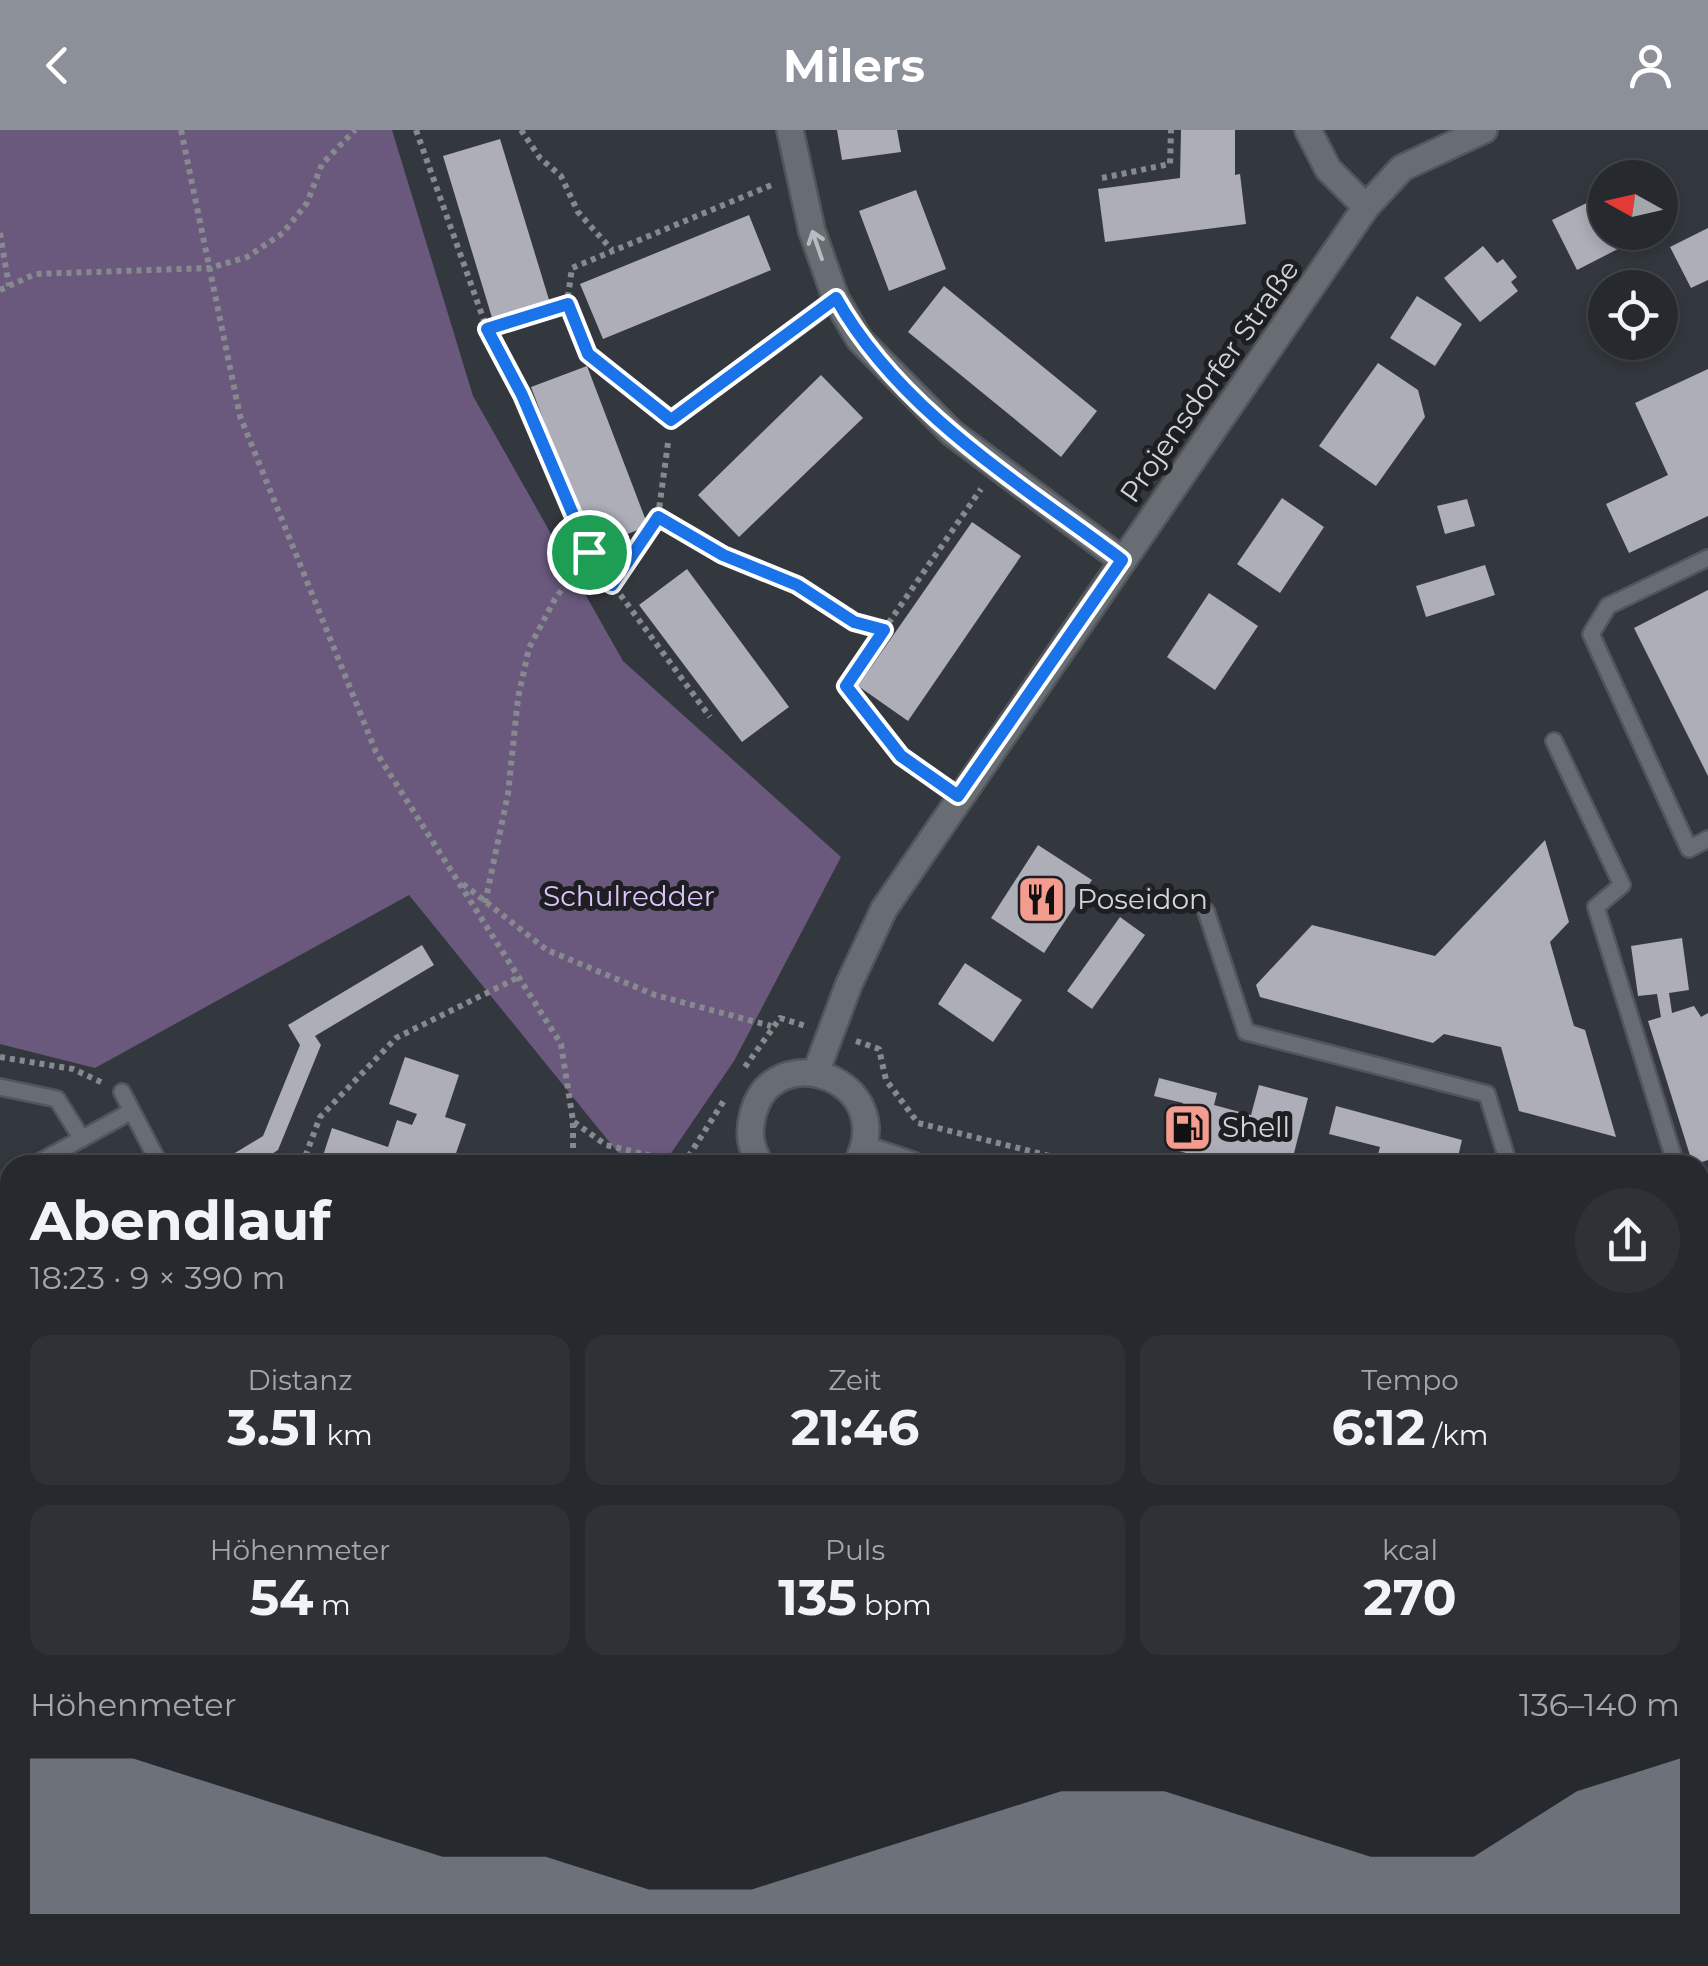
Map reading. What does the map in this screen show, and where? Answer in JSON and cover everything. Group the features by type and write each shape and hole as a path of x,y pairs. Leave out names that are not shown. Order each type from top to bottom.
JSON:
{"street":[{"path":"790,130 798,174 836,298 859,339 952,433 1122,560"},
{"path":"1308,130 1328,169 1366,208"},
{"name":"Projensdorfer Straße","path":"816,1072 849,984 884,909 958,796 1366,208 1402,168 1484,130"},
{"path":"755,1155 749,1128 755,1105 770,1085 792,1074 816,1072 840,1081 858,1100 867,1124 860,1155"}],"lane":[{"path":"671,420 836,298"},
{"path":"1708,558 1608,606 1591,634 1689,849 1708,839"},
{"path":"1554,741 1622,885 1596,907 1673,1155"},
{"path":"1206,912 1246,1032 1487,1094 1506,1155"},
{"path":"0,1087 58,1099 82,1139"},
{"path":"122,1092 155,1155"},
{"path":"52,1155 132,1111"}],"path":[{"path":"182,130 240,416 376,752 561,1044 573,1121 573,1155"},
{"path":"0,290 35,274 210,268 247,257 283,232 307,203 322,164 354,130"},
{"path":"416,130 487,329 522,395 589,552 710,717"},
{"path":"521,130 540,158 560,176 578,212 612,250"},
{"path":"1102,178 1170,164 1171,130"},
{"path":"612,585 658,517 671,420 588,354 568,304 572,268 798,174"},
{"path":"0,233 9,286"},
{"path":"487,329 568,304"},
{"path":"958,796 901,756 846,686 997,466"},
{"path":"658,517 723,555 797,585 854,622 884,630"},
{"path":"486,902 508,794 518,698 529,648 554,600 589,552"},
{"path":"458,880 547,950 655,994 771,1026"},
{"path":"306,1155 320,1117 396,1038 520,976"},
{"path":"0,1056 73,1070 122,1092"},
{"path":"886,1080 918,1123 1046,1155"},
{"path":"573,1121 606,1145 648,1155"}],"green space":[{"name":"Schulredder","path":"0,130 392,130 473,396 623,661 841,857 734,1061 670,1155 620,1155 409,895 95,1068 0,1044"}],"building":[{"path":"837,130 897,130 901,152 842,160"},
{"path":"1181,130 1235,130 1235,175 1240,174 1246,224 1105,242 1098,189 1180,178"},
{"path":"500,139 550,303 493,321 443,156"},
{"path":"916,190 946,269 889,291 859,211"},
{"path":"1588,202 1588,250 1616,250 1577,270 1552,220"},
{"path":"749,215 771,270 603,339 580,284"},
{"path":"1708,228 1708,280 1691,288 1672,250 1678,250 1678,243"},
{"path":"1483,246 1497,263 1503,259 1517,277 1511,282 1518,291 1480,322 1444,278"},
{"path":"944,286 1097,411 1061,457 908,332"},
{"path":"1417,296 1462,324 1435,366 1390,338"},
{"path":"1378,363 1418,390 1425,417 1376,486 1319,446"},
{"path":"587,366 648,526 592,548 531,387"},
{"path":"1708,369 1708,516 1629,553 1606,504 1668,475 1635,403"},
{"path":"821,375 863,418 739,537 698,495"},
{"path":"1282,498 1324,527 1280,593 1237,564"},
{"path":"1467,499 1475,526 1445,534 1437,506"},
{"path":"972,522 1021,556 908,721 858,686"},
{"path":"1485,565 1495,595 1426,617 1416,586"},
{"path":"687,569 789,707 742,742 639,605"},
{"path":"1708,590 1708,776 1634,628"},
{"path":"1209,593 1258,626 1215,690 1167,657"},
{"path":"1545,840 1569,922 1550,942 1574,1026 1585,1030 1616,1137 1519,1111 1501,1047 1444,1034 1433,1043 1260,997 1256,985 1312,925 1435,956"},
{"name":"Poseidon","path":"1038,845 1092,880 1044,953 991,918"},
{"path":"1120,917 1145,935 1092,1009 1067,991"},
{"path":"1682,938 1689,990 1669,993 1672,1013 1694,1006 1701,1017 1708,1013 1708,1155 1690,1155 1648,1021 1661,1017 1657,994 1638,996 1631,946"},
{"path":"422,945 434,965 315,1036 321,1045 278,1150 270,1155 232,1155 263,1136 300,1045 288,1025"},
{"path":"965,963 1022,1000 993,1042 938,1004"},
{"path":"405,1057 459,1075 445,1117 466,1124 455,1155 323,1155 332,1128 388,1147 397,1120 412,1125 417,1114 389,1104"},
{"path":"1159,1078 1217,1093 1214,1105 1251,1115 1259,1085 1308,1098 1294,1155 1190,1155 1171,1149 1183,1103 1154,1096"},
{"path":"1336,1106 1462,1140 1458,1155 1378,1155 1380,1147 1329,1134"}],"place":[{"name":"Poseidon","path":"1042,899"},
{"name":"Shell","path":"1187,1127"}],"route":[{"path":"836,298 859,339 952,433 1122,560 958,796 901,756 846,686 884,630 854,622 797,585 723,555 658,517 612,585 589,552 522,395 487,329 568,304 588,354 671,420 747,368 836,298"}]}
